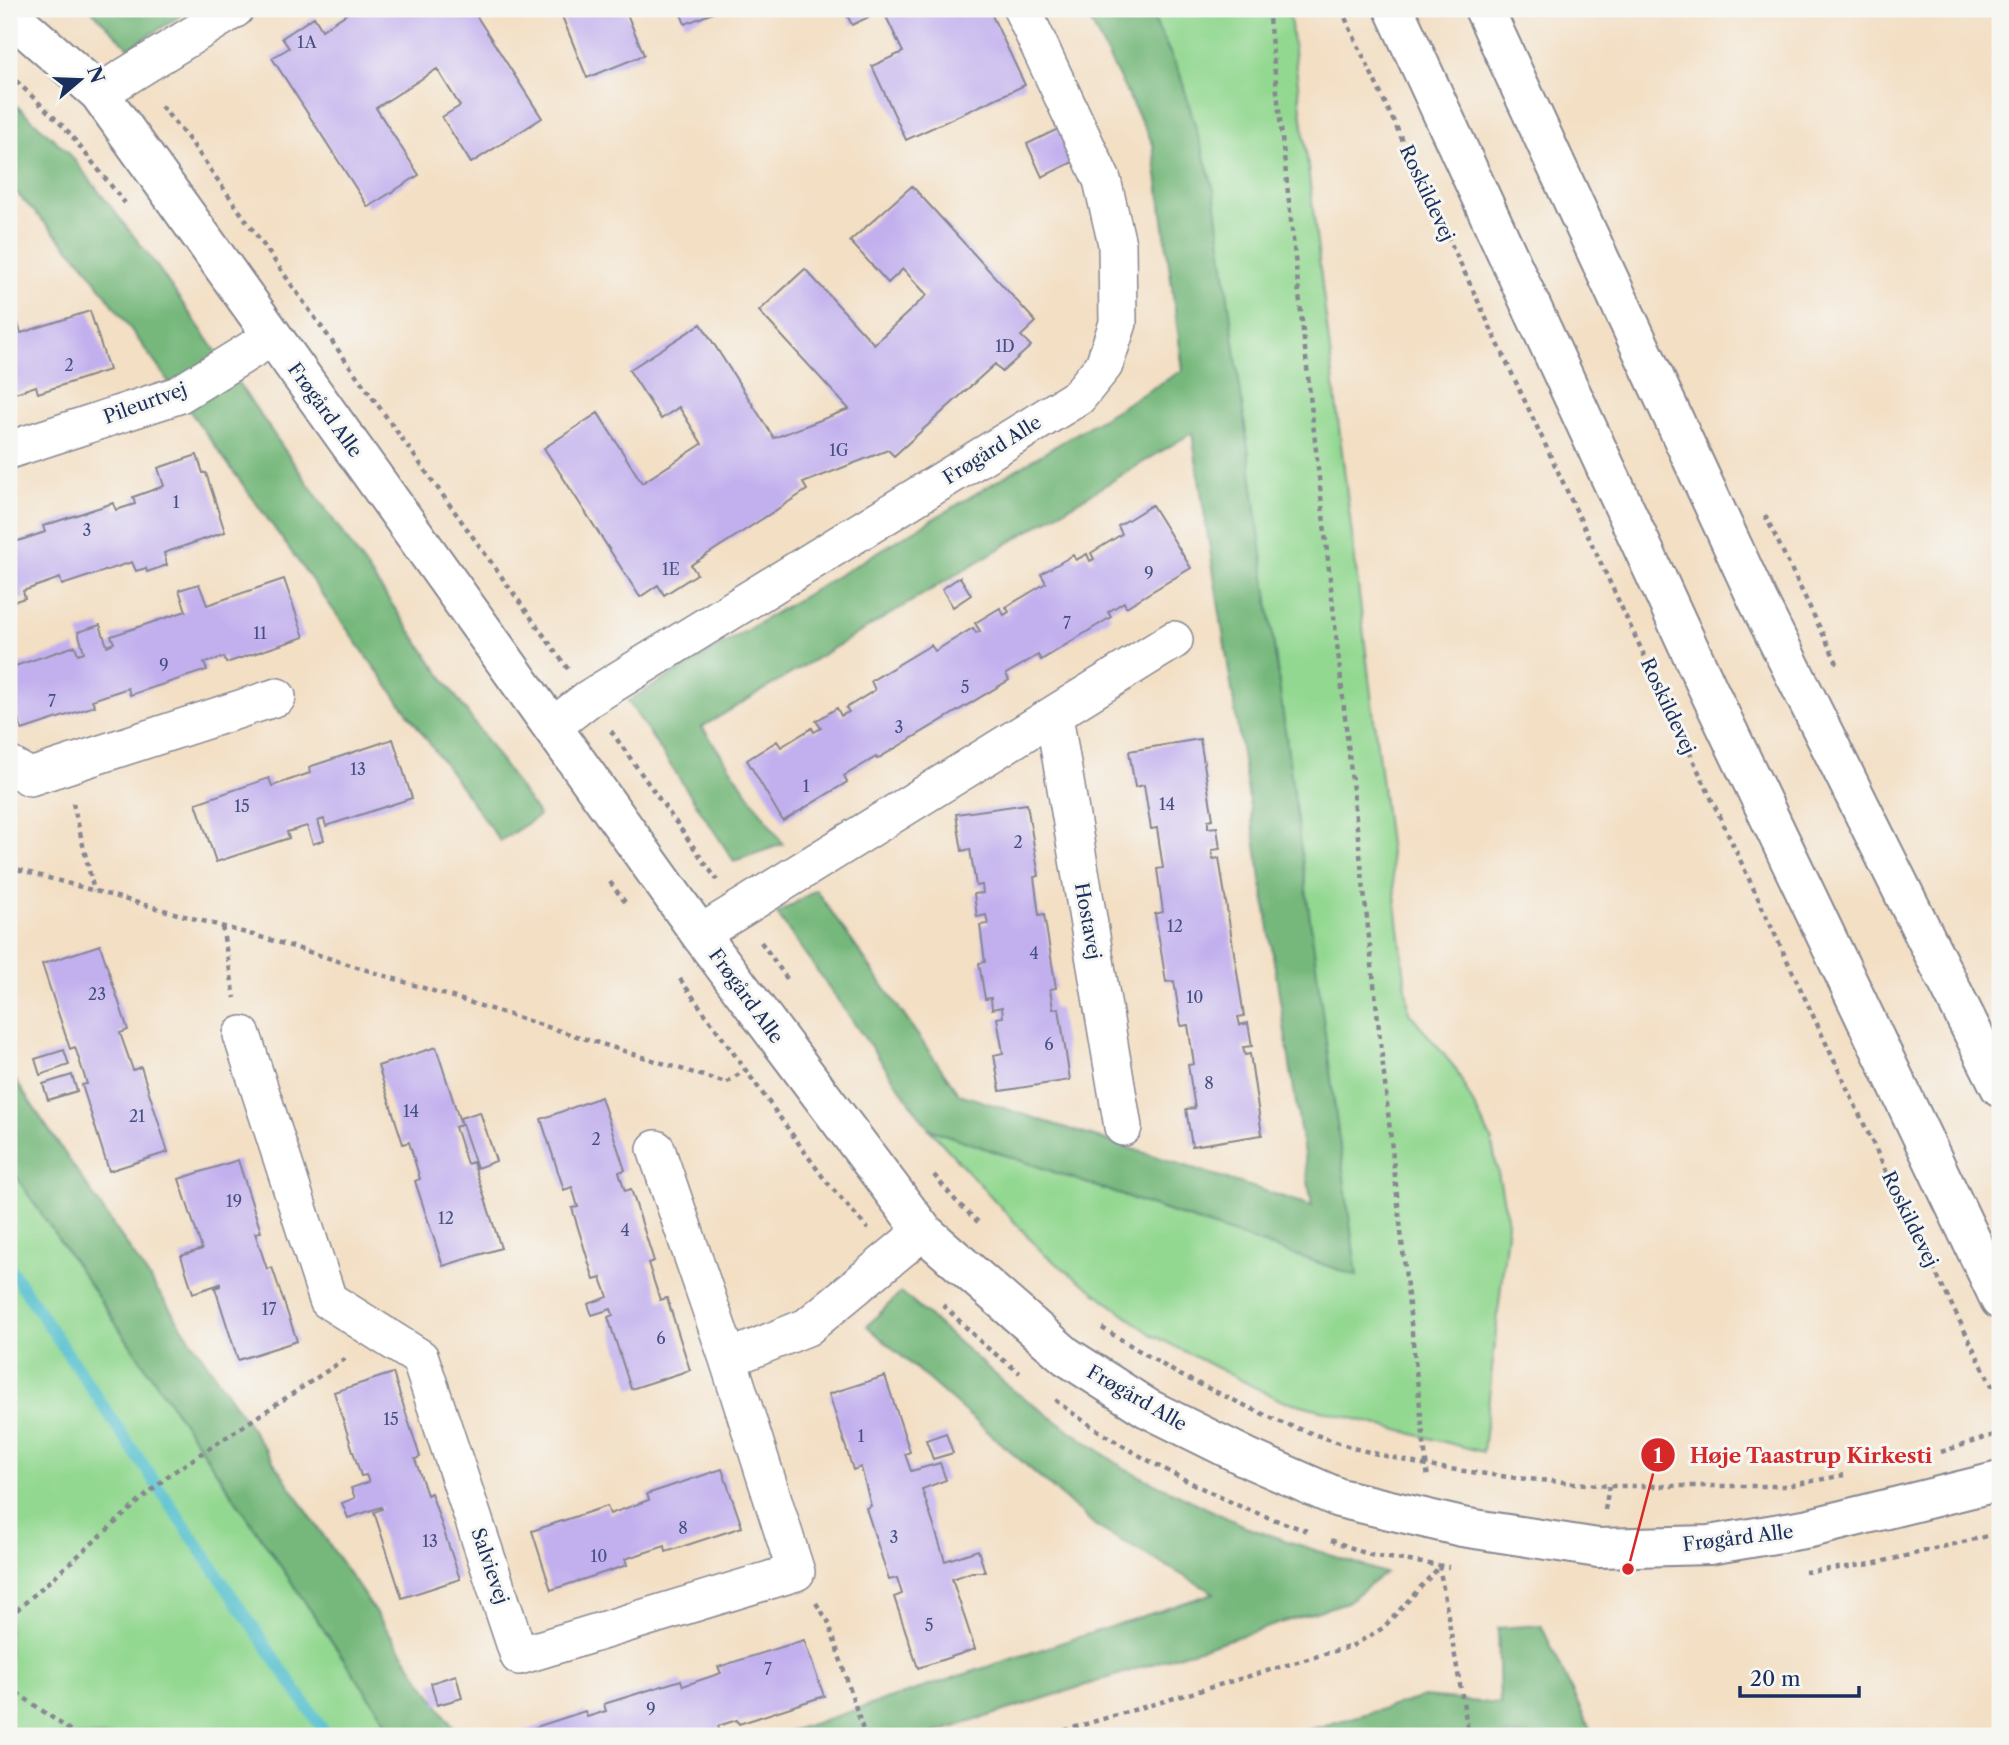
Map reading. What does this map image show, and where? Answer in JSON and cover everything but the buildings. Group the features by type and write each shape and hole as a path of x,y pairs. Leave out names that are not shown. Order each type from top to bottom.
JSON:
{"street":[{"path":"99,93 235,9"},
{"name":"Frøgård Alle","path":"552,727 588,699 1077,397 1104,365 1118,323 1117,244 1102,180 1022,9"},
{"path":"1394,9 1708,689 2000,1300"},
{"path":"1484,9 1757,598 2000,1087"},
{"name":"Frøgård Alle","path":"9,14 99,93 700,934 923,1231 1066,1356 1147,1408 1250,1459 1339,1497 1462,1527 1598,1548 1709,1545 1810,1528 2000,1481"},
{"name":"Pileurtvej","path":"9,450 178,395 272,337"},
{"path":"700,934 1174,640"},
{"path":"9,765 30,777 277,697"},
{"name":"Hostavej","path":"1054,716 1122,1127"},
{"name":"Salvievej","path":"242,1034 328,1300 420,1357 519,1656 796,1572"},
{"path":"656,1149 728,1359 796,1572"},
{"path":"728,1359 807,1327 923,1231"}],"path":[{"path":"1268,9 1433,1520 1428,1549 1440,1566 1469,1736"},
{"name":"Roskildevej","path":"1340,9 1894,1189 2000,1402"},
{"path":"132,73 191,142 793,986"},
{"path":"1760,503 1839,667"},
{"path":"65,765 94,891"},
{"path":"9,867 271,940 726,1083 745,1070"},
{"path":"222,926 242,1034"},
{"path":"932,1171 956,1201 985,1229"},
{"path":"1091,1321 1178,1374 1280,1422 1353,1448 1427,1466 1516,1478 1609,1486 1787,1486 1850,1474"},
{"path":"9,1617 169,1475 384,1334"},
{"path":"1938,1452 2000,1433"},
{"path":"1045,1736 1352,1646 1382,1628 1440,1566"},
{"path":"796,1572 828,1621 865,1736"},
{"path":"9,1687 78,1736"}],"green space":[{"path":"90,9 191,9 129,48"},
{"path":"1084,9 1149,9 1180,74 1214,190 1357,1276 929,1129 777,914 816,890 959,1094 1312,1206 1192,433 702,727 783,844 734,861 628,701 1183,370 1153,144"},
{"path":"1149,9 1289,9 1409,1012 1455,1068 1491,1139 1508,1222 1483,1452 1278,1399 1152,1335 1044,1254 929,1129 1357,1276 1180,74"},
{"path":"9,99 67,151 154,262 539,816 500,841 83,263 9,185"},
{"path":"9,1071 459,1736 396,1736 9,1166"},
{"path":"9,1166 396,1736 9,1736"},
{"path":"901,1292 1014,1391 1125,1469 1248,1528 1385,1573 1347,1602 926,1736 775,1736 1214,1593 1097,1527 867,1326"},
{"path":"1541,1625 1593,1736 1287,1736 1424,1697 1500,1704 1498,1628"}],"waterway":[{"path":"9,1267 327,1736"}],"place":[{"name":"Høje Taastrup Kirkesti","path":"1628,1569"}]}
